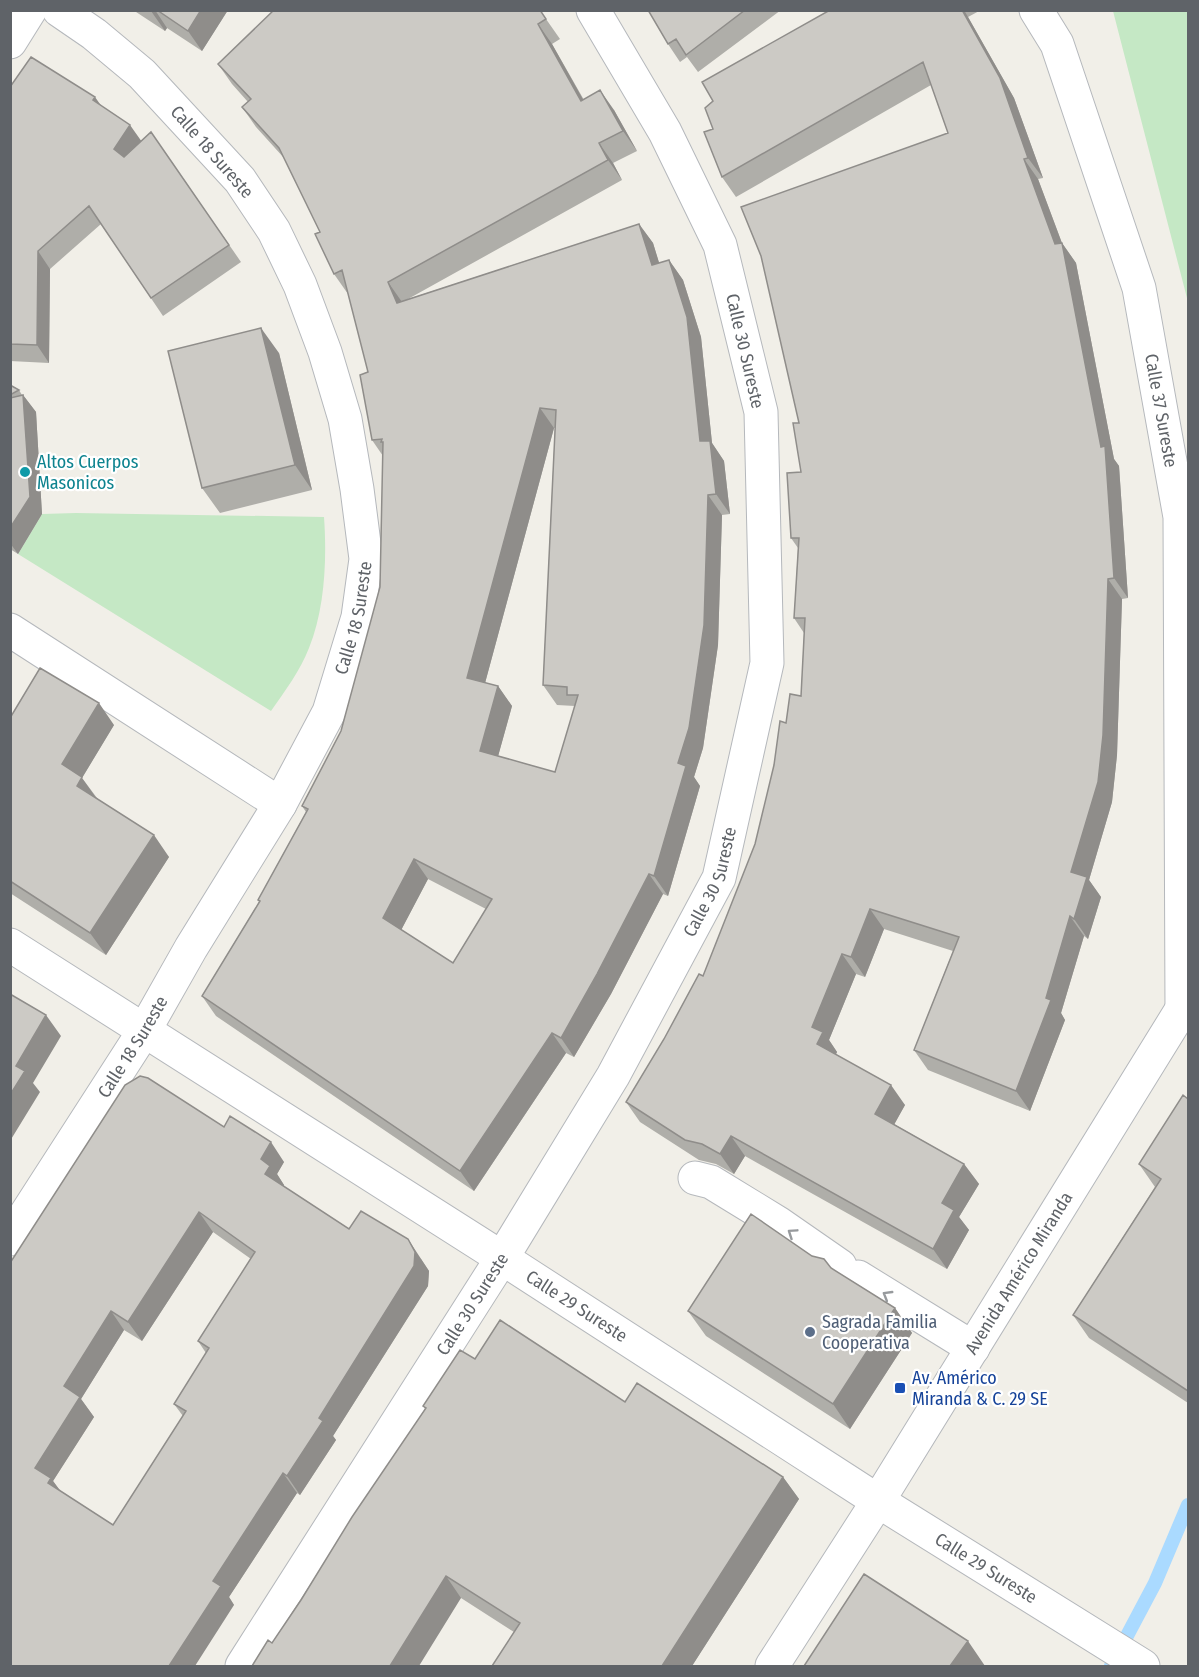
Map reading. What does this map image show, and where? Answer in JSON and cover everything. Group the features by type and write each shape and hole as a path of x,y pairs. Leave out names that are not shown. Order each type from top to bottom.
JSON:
{"street":[{"path":"10,42 30,10"},
{"name":"Calle 18 Sureste","path":"10,1239 144,1031 191,948 280,804 329,712 358,617 366,559 345,419 325,352 300,285 274,231 240,180 142,74 94,34 59,10"},
{"name":"Calle 30 Sureste","path":"242,1666 502,1258 613,1076 719,878 767,663 761,412 720,245 665,132 593,10"},
{"name":"Calle 37 Sureste","path":"1036,10 1057,44 1139,288 1180,517 1185,1005"},
{"path":"10,630 280,804"},
{"name":"Calle 29 Sureste","path":"10,945 502,1258 878,1501 1143,1666"},
{"name":"Avenida Américo Miranda","path":"772,1666 878,1501 1185,1005"},
{"path":"695,1178 711,1182 849,1272 973,1348"}],"green space":[{"path":"1113,11 1188,11 1188,302"},
{"path":"42,514 324,517 324,583 319,617 301,665 271,711 18,554"}],"building":[{"path":"157,10 201,10 188,31"},
{"path":"274,10 540,10 546,19 538,24 581,101 600,90 623,131 599,143 608,160 388,282 397,303 639,224 652,265 669,260 687,317 700,441 710,441 716,494 708,495 704,625 689,728 678,763 686,766 654,876 649,874 561,1038 552,1033 460,1171 202,996 260,901 258,900 308,809 302,806 341,731 380,587 383,442 381,442 382,439 372,440 360,375 368,372 342,270 334,274 315,234 320,232 279,148 242,107 251,99 218,64","holes":["540,408 556,410 543,685 567,687 567,695 578,695 555,772 480,751 498,686 467,678","414,859 492,899 453,963 383,918"]},
{"path":"648,10 745,10 686,55 676,39 668,44"},
{"path":"830,10 962,10 1000,78 1028,158 1024,159 1055,244 1062,243 1101,447 1105,446 1114,578 1108,579 1103,735 1098,782 1071,872 1087,877 1074,919 1070,916 1046,998 1051,1000 1016,1091 914,1050 959,937 870,909 851,957 842,954 812,1027 823,1032 817,1044 891,1085 875,1114 964,1164 942,1203 954,1210 933,1249 731,1136 720,1154 702,1144 685,1140 626,1102 699,974 703,976 755,844 774,765 780,721 786,723 790,694 801,696 805,618 794,618 799,538 791,538 787,473 801,472 793,423 799,423 761,256 741,207 948,133 923,62 722,177 704,132 713,129 705,108 713,101 702,82"},
{"path":"31,57 95,97 93,100 130,125 114,149 124,157 151,132 229,245 151,298 89,206 38,251 37,345 10,344 10,87"},
{"path":"261,328 295,465 202,488 168,351"},
{"path":"10,385 19,390 10,395"},
{"path":"23,395 30,497 10,528 10,398"},
{"path":"40,668 99,703 62,764 82,777 77,786 154,835 90,933 10,881 10,718"},
{"path":"10,994 46,1015 16,1066 25,1071 10,1095"},
{"path":"140,1076 148,1078 224,1127 230,1116 271,1142 261,1159 270,1166 265,1174 349,1229 361,1211 408,1239 415,1252 414,1266 319,1418 323,1421 287,1476 283,1473 213,1581 221,1586 169,1666 10,1666 10,1263 125,1085","holes":["199,1212 255,1252 198,1341 209,1348 174,1404 186,1411 113,1525 48,1483 51,1478 35,1468 80,1397 64,1386 111,1311 128,1322"]},
{"path":"1183,1095 1188,1099 1188,1391 1073,1315 1161,1179 1139,1164"},
{"name":"Sagrada Familia Cooperativa","path":"751,1214 812,1256 824,1259 831,1268 895,1308 833,1404 688,1311"},
{"path":"500,1320 625,1402 637,1383 783,1477 662,1666 492,1666 520,1623 446,1576 390,1666 252,1666 268,1640 272,1643 301,1600 352,1517 426,1408 423,1406 460,1350 475,1359"},
{"path":"864,1574 968,1641 950,1666 804,1666"}],"waterway":[{"path":"1111,1666 1155,1583 1188,1505"}],"place":[{"name":"Altos Cuerpos Masonicos","path":"25,472"},
{"name":"Sagrada Familia Cooperativa","path":"810,1332"},
{"name":"Av. Américo Miranda & C. 29 SE","path":"900,1388"}]}
